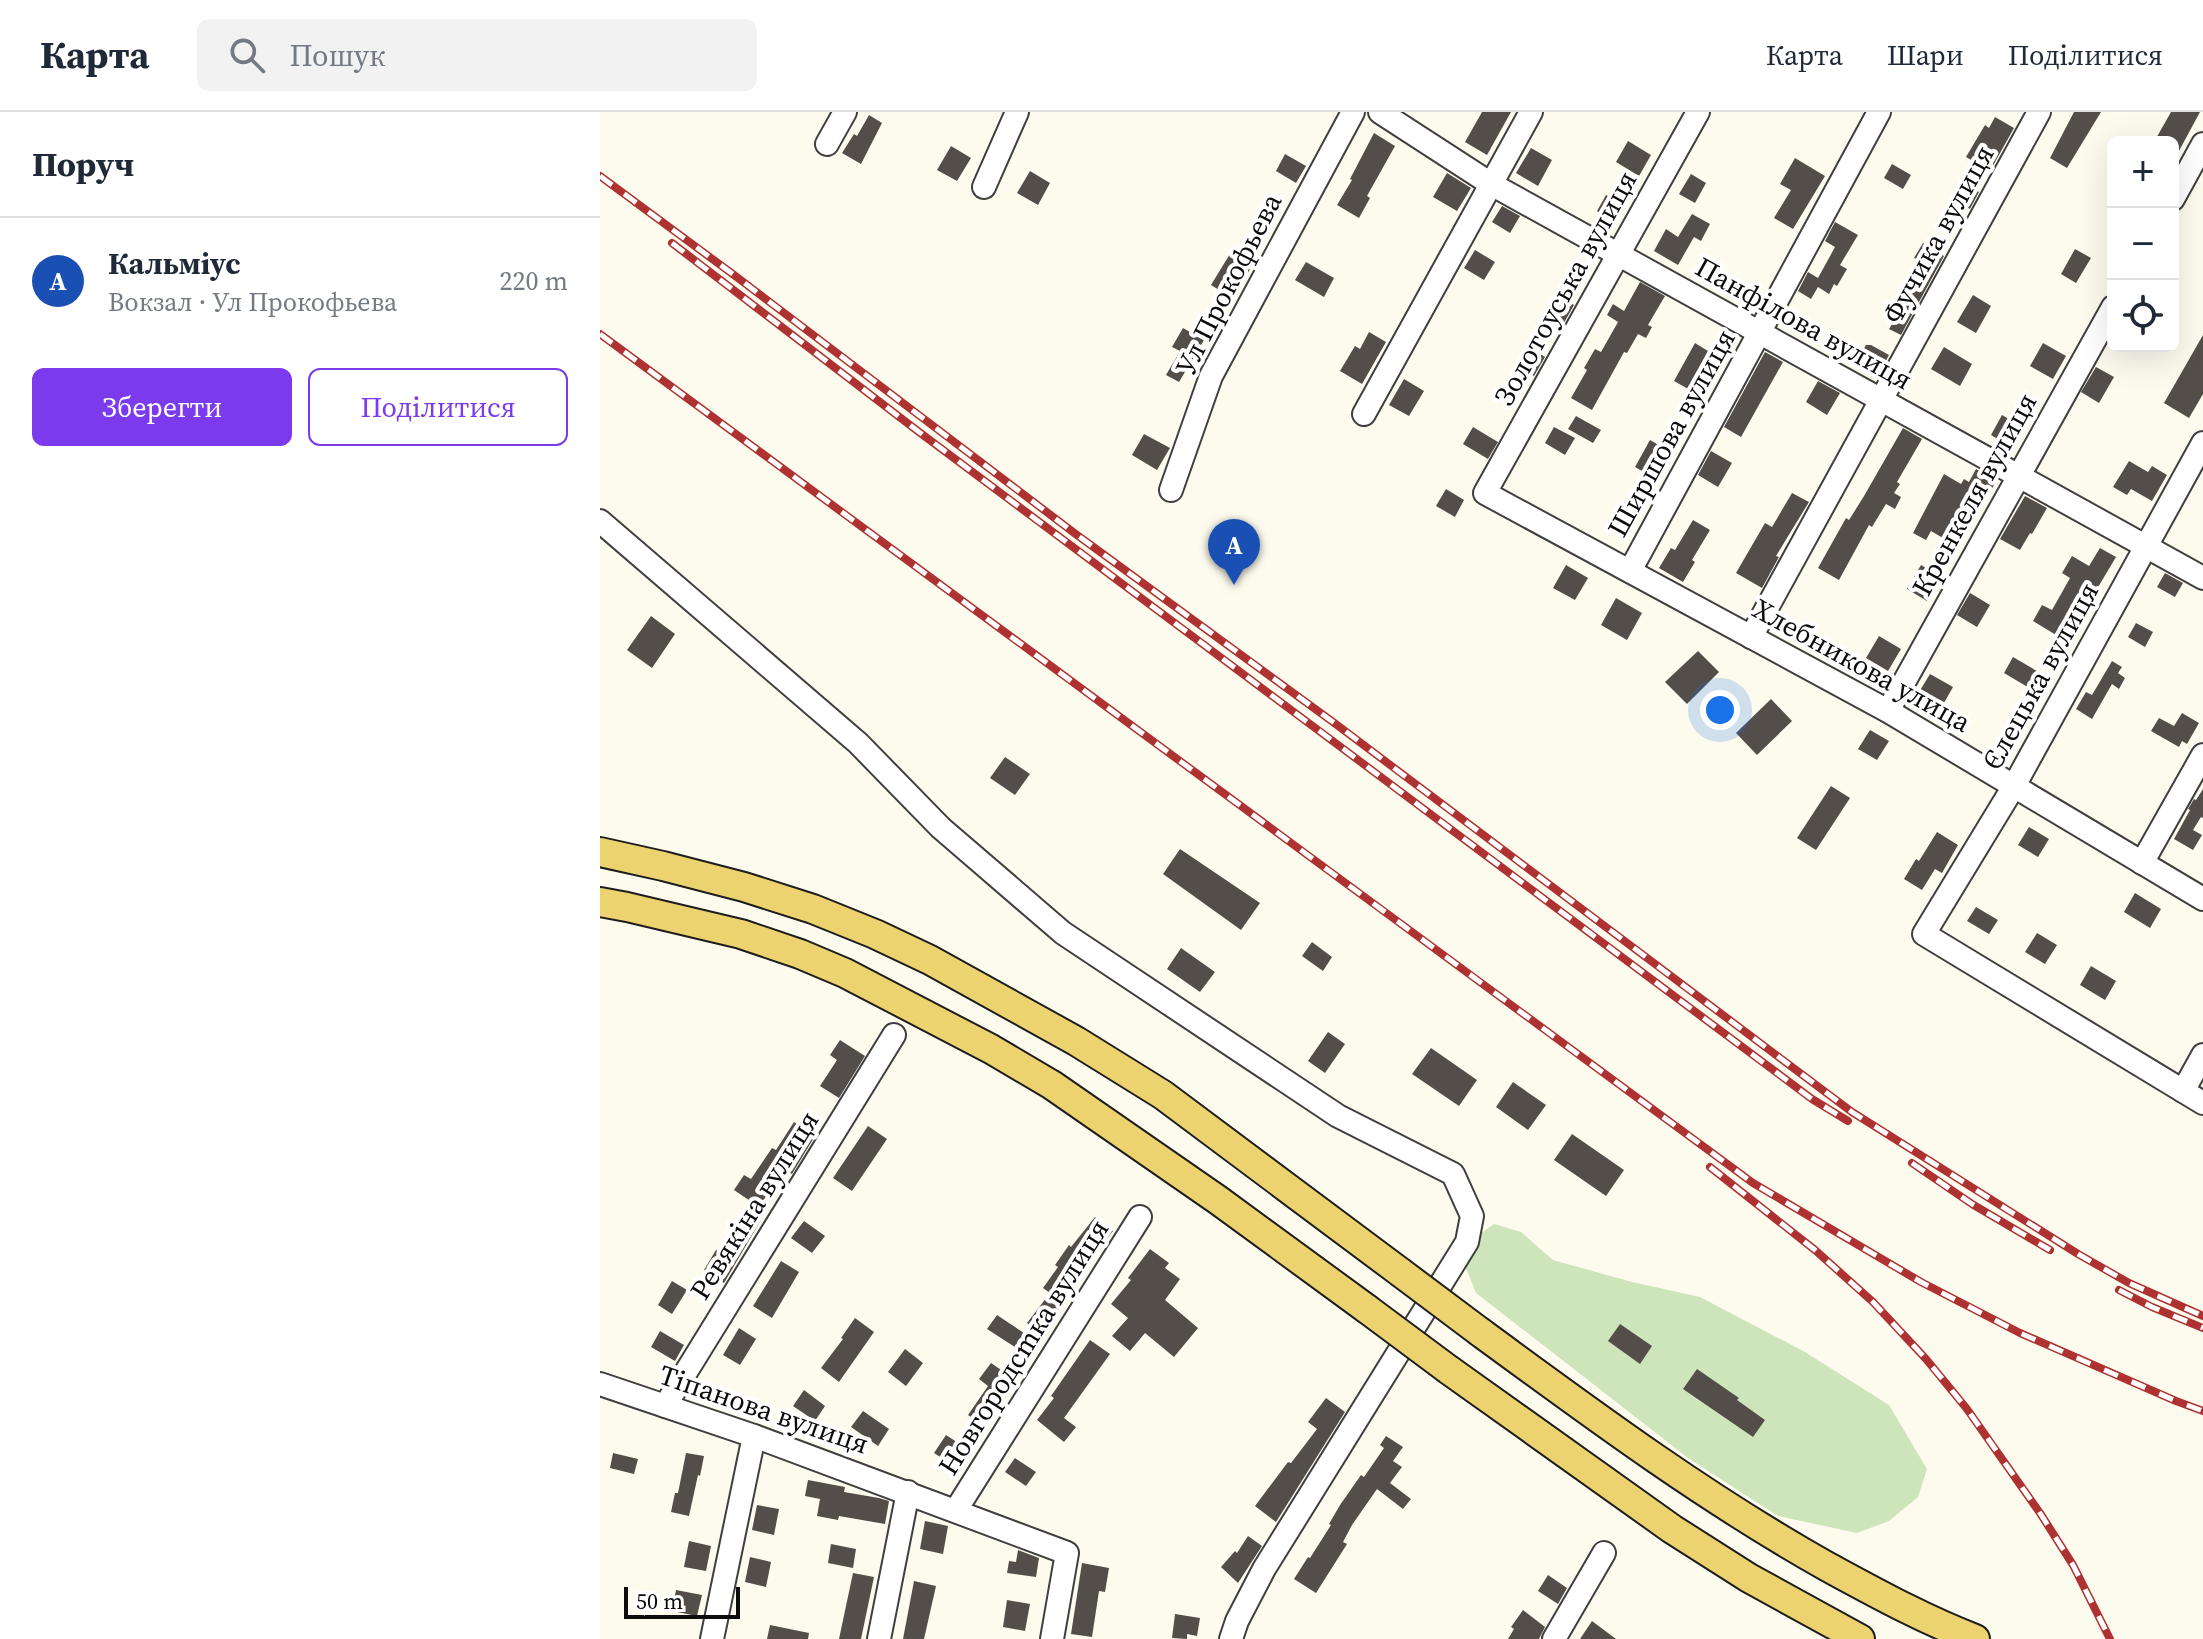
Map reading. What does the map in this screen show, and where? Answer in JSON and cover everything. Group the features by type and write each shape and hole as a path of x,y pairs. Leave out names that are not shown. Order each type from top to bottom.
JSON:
{"main road":[{"path":"600,852 744,887 813,909 930,960 1076,1041 1163,1095 1621,1436 1703,1492 1883,1598 1975,1639"},
{"path":"600,902 741,934 800,954 845,973 991,1049 1052,1085 1218,1200 1672,1529 1749,1578 1860,1639"}],"street":[{"path":"827,144 845,112"},
{"path":"984,187 1017,112"},
{"name":"Ул Прокофьева","path":"1171,490 1211,376 1353,112"},
{"name":"Панфілова вулиця","path":"1380,112 1491,184 2203,578"},
{"path":"1364,414 1531,112"},
{"name":"Золотоуська вулиця","path":"1485,493 1698,112"},
{"name":"Ширшова вулиця","path":"1630,571 1879,112"},
{"name":"Фучика вулиця","path":"1751,637 2039,112"},
{"path":"2179,188 2203,144"},
{"name":"Кренкеля вулиця","path":"1888,711 2107,318"},
{"name":"Єлецька вулиця","path":"2183,1091 1924,934 2014,786 2203,443"},
{"name":"Хлебникова улица","path":"1485,493 1888,711 2203,899"},
{"path":"600,521 858,743 941,828 1063,933 1338,1116 1453,1174 1472,1216 1467,1242 1264,1569 1231,1639"},
{"path":"2142,863 2203,755"},
{"name":"Ревякiна вулиця","path":"665,1406 894,1035"},
{"path":"2203,1055 2183,1091 2203,1103"},
{"name":"Новгородсmка вулиця","path":"956,1510 1140,1217"},
{"name":"Тіпанова вулиця","path":"600,1384 754,1436 1067,1553 1052,1639"},
{"path":"712,1639 754,1436"},
{"path":"879,1639 908,1492"},
{"path":"1554,1639 1604,1553"}],"green space":[{"path":"1494,1224 1521,1232 1553,1260 1700,1297 1805,1352 1889,1405 1927,1469 1918,1497 1889,1521 1857,1533 1778,1516 1688,1458 1476,1293 1466,1268 1476,1237"}],"building":[{"path":"1482,112 1511,112 1487,155 1465,142"},
{"path":"2074,112 2101,112 2067,168 2050,158"},
{"path":"2171,112 2200,112 2179,151 2179,136 2157,136"},
{"path":"869,115 882,123 861,164 842,153"},
{"path":"1995,117 2014,128 1990,171 1966,157 1985,125 1989,128"},
{"path":"1374,133 1395,146 1367,196 1370,198 1359,218 1337,205"},
{"path":"1628,141 1651,155 1639,176 1616,162"},
{"path":"951,146 971,158 957,181 937,170"},
{"path":"1531,148 1552,160 1538,186 1516,173"},
{"path":"1285,154 1306,166 1296,183 1276,171"},
{"path":"1795,158 1825,176 1793,229 1774,218 1791,190 1780,184"},
{"path":"1892,164 1911,175 1903,189 1884,178"},
{"path":"1030,171 1050,183 1038,205 1017,193"},
{"path":"1447,173 1471,188 1457,211 1433,197"},
{"path":"1691,174 1706,183 1695,203 1679,194"},
{"path":"1961,182 1979,192 1970,209 1951,198"},
{"path":"1606,195 1625,205 1615,222 1597,211"},
{"path":"1502,206 1520,216 1510,233 1492,222"},
{"path":"1692,214 1710,224 1701,241 1694,237 1678,265 1654,251 1666,229 1678,237"},
{"path":"1835,222 1858,235 1840,265 1847,269 1837,286 1834,284 1829,294 1818,287 1811,299 1798,291 1808,272 1818,278 1835,247 1825,241"},
{"path":"1923,243 1944,256 1901,335 1889,329 1896,318 1888,313"},
{"path":"1233,249 1254,262 1243,281 1234,275 1224,293 1211,285"},
{"path":"2075,249 2091,258 2076,283 2061,274"},
{"path":"1475,250 1495,262 1484,280 1464,268"},
{"path":"1306,262 1334,278 1324,297 1295,280"},
{"path":"1640,282 1665,296 1648,325 1652,327 1646,338 1638,334 1627,353 1624,352 1592,410 1571,398 1595,349 1601,352 1618,322 1607,315 1613,304 1624,311"},
{"path":"1557,295 1574,305 1561,328 1544,318"},
{"path":"1973,295 1991,306 1976,333 1957,322"},
{"path":"1183,328 1204,340 1179,382 1166,375 1180,351 1172,347"},
{"path":"1369,332 1386,342 1362,384 1340,371 1355,346 1360,349"},
{"path":"2203,335 2203,394 2189,418 2164,403"},
{"path":"1695,343 1708,351 1696,373 1708,380 1699,395 1674,381"},
{"path":"2043,343 2066,356 2053,379 2030,366"},
{"path":"1866,345 1889,355 1878,375 1856,362"},
{"path":"1528,346 1545,357 1534,376 1516,366"},
{"path":"1944,347 1972,364 1960,386 1931,369"},
{"path":"1765,352 1783,362 1741,437 1724,427"},
{"path":"2096,367 2114,377 2099,403 2081,392"},
{"path":"1404,379 1424,391 1409,416 1389,405"},
{"path":"1818,381 1840,393 1827,415 1806,402"},
{"path":"2002,415 2024,428 2013,448 1991,435"},
{"path":"1576,416 1601,430 1593,443 1568,429"},
{"path":"1473,427 1498,442 1488,459 1463,444"},
{"path":"1554,427 1575,438 1565,455 1545,443"},
{"path":"1903,428 1922,439 1897,482 1900,484 1894,493 1901,497 1895,509 1886,504 1872,527 1869,525 1839,580 1818,568"},
{"path":"1144,434 1170,448 1157,470 1132,455"},
{"path":"1650,440 1669,451 1654,478 1635,467"},
{"path":"1711,451 1732,463 1718,487 1698,475"},
{"path":"2129,461 2148,472 2152,466 2167,475 2152,501 2131,489 2127,495 2113,487"},
{"path":"1976,469 1997,480 1984,502 1976,497 1964,517 1972,522 1958,547 1931,531 1926,540 1913,533 1944,474 1961,484 1964,479 1969,482"},
{"path":"1446,489 1464,500 1455,517 1436,506"},
{"path":"1792,493 1809,502 1776,556 1779,557 1762,588 1736,573 1765,523 1772,527"},
{"path":"2025,496 2047,508 2020,550 2000,539"},
{"path":"1693,520 1710,530 1683,582 1659,568 1671,548 1675,550"},
{"path":"2100,548 2116,557 2066,641 2033,621 2042,605 2052,610 2070,578 2062,573 2072,556 2089,566"},
{"path":"1566,565 1588,578 1575,600 1553,588"},
{"path":"1921,565 1941,577 1927,601 1907,589"},
{"path":"2165,573 2183,583 2175,597 2157,587"},
{"path":"1970,593 1990,605 1977,627 1957,615"},
{"path":"1616,598 1642,613 1627,640 1601,625"},
{"path":"651,616 675,634 652,668 627,650"},
{"path":"2136,623 2153,632 2145,647 2128,637"},
{"path":"1879,636 1901,649 1888,671 1866,658"},
{"path":"1698,651 1719,672 1687,704 1665,682"},
{"path":"2013,657 2047,677 2038,693 2004,673"},
{"path":"2112,661 2122,667 2118,673 2125,678 2119,689 2112,684 2092,719 2076,709 2086,692 2092,695"},
{"path":"1930,674 1953,687 1940,710 1916,697"},
{"path":"1771,699 1792,721 1757,755 1736,733"},
{"path":"2182,713 2199,723 2187,744 2182,741 2179,747 2151,731 2159,718 2174,726"},
{"path":"1870,730 1889,741 1877,760 1858,749"},
{"path":"1005,757 1030,774 1015,795 990,778"},
{"path":"1831,786 1850,798 1816,850 1797,838"},
{"path":"2203,789 2203,818 2193,830 2202,835 2193,850 2174,839 2188,809"},
{"path":"2029,827 2049,839 2038,857 2018,845"},
{"path":"1937,832 1958,845 1942,873 1935,869 1922,890 1904,879"},
{"path":"1180,849 1260,903 1241,930 1163,874"},
{"path":"2135,893 2161,909 2150,928 2124,912"},
{"path":"1976,907 1998,920 1989,934 1967,921"},
{"path":"2037,933 2057,945 2045,964 2025,952"},
{"path":"1312,942 1332,957 1323,971 1302,956"},
{"path":"1181,948 1215,972 1200,992 1167,969"},
{"path":"2091,966 2116,981 2105,1000 2080,985"},
{"path":"1328,1032 1345,1044 1325,1073 1308,1061"},
{"path":"840,1040 865,1056 839,1098 820,1086 837,1060 830,1055"},
{"path":"1431,1048 1477,1080 1459,1106 1412,1074"},
{"path":"1513,1082 1546,1105 1528,1130 1496,1107"},
{"path":"794,1122 815,1136 792,1174 784,1169 759,1207 734,1190 744,1175 751,1179 772,1148 776,1150"},
{"path":"868,1126 887,1139 852,1191 833,1178"},
{"path":"1572,1134 1624,1170 1606,1196 1554,1160"},
{"path":"746,1211 761,1220 724,1283 704,1270 716,1250 720,1252"},
{"path":"1095,1217 1113,1231 1090,1260 1044,1336 1027,1323 1050,1293 1043,1288 1058,1267 1055,1265"},
{"path":"804,1221 825,1236 812,1253 791,1238"},
{"path":"1150,1249 1169,1263 1165,1268 1180,1279 1165,1300 1198,1328 1174,1357 1145,1333 1130,1351 1112,1336 1128,1318 1111,1304 1131,1280 1128,1278"},
{"path":"781,1261 799,1272 772,1318 753,1306"},
{"path":"672,1281 687,1290 672,1314 658,1305"},
{"path":"997,1315 1027,1335 1018,1349 987,1329"},
{"path":"855,1318 874,1332 839,1382 821,1368"},
{"path":"1620,1324 1652,1346 1640,1364 1608,1341"},
{"path":"739,1328 756,1339 740,1365 723,1355"},
{"path":"660,1331 684,1345 675,1361 651,1347"},
{"path":"1090,1340 1110,1354 1064,1418 1076,1427 1064,1442 1037,1420"},
{"path":"905,1349 923,1363 906,1386 888,1372"},
{"path":"991,1363 1017,1381 985,1426 968,1415 988,1386 979,1379"},
{"path":"1697,1369 1765,1420 1753,1437 1683,1389"},
{"path":"804,1390 825,1406 815,1421 793,1406"},
{"path":"1326,1398 1345,1412 1276,1522 1255,1506 1317,1429 1308,1422"},
{"path":"863,1411 889,1429 878,1446 851,1427"},
{"path":"946,1435 969,1450 957,1468 934,1453"},
{"path":"1386,1436 1403,1447 1393,1461 1402,1467 1390,1483 1411,1499 1403,1509 1377,1489 1352,1525 1343,1542 1347,1544 1316,1593 1294,1579 1331,1525 1340,1505 1384,1448 1380,1445"},
{"path":"613,1453 638,1459 634,1474 610,1468"},
{"path":"686,1453 704,1456 689,1516 671,1512"},
{"path":"1015,1458 1036,1472 1026,1486 1005,1472"},
{"path":"808,1480 845,1487 844,1492 889,1501 885,1524 839,1516 838,1520 817,1516 820,1499 805,1496"},
{"path":"757,1505 779,1509 774,1535 752,1530"},
{"path":"925,1521 948,1526 943,1554 920,1549"},
{"path":"1248,1536 1262,1546 1238,1583 1221,1567 1235,1551 1237,1553"},
{"path":"689,1541 711,1546 706,1571 684,1567"},
{"path":"831,1544 856,1549 853,1568 828,1563"},
{"path":"1018,1550 1039,1558 1036,1577 1007,1573 1009,1561 1016,1562"},
{"path":"750,1557 771,1562 766,1587 745,1582"},
{"path":"1082,1563 1109,1568 1105,1592 1099,1591 1092,1637 1071,1634"},
{"path":"853,1573 874,1577 861,1639 839,1639"},
{"path":"1548,1575 1567,1588 1558,1604 1538,1591"},
{"path":"914,1581 936,1586 924,1639 903,1639"},
{"path":"676,1590 702,1595 697,1616 672,1611"},
{"path":"1007,1600 1030,1604 1025,1631 1003,1627"},
{"path":"1523,1610 1545,1627 1539,1639 1508,1639 1514,1629 1511,1627"},
{"path":"1175,1614 1200,1618 1197,1636 1187,1634 1187,1639 1172,1638"},
{"path":"1592,1621 1616,1639 1580,1639"},
{"path":"770,1625 809,1633 808,1639 767,1639"}],"railway":[{"path":"600,176 1852,1112 2078,1254 2129,1283 2203,1316"},
{"path":"672,243 923,435 1812,1099 1848,1121"},
{"path":"600,334 1753,1183 1921,1282 2020,1333 2203,1411"},
{"path":"1912,1163 1972,1204 2050,1250"},
{"path":"1710,1167 1815,1250 1873,1302 1926,1359 1967,1409 2040,1513 2073,1565 2110,1639"},
{"path":"2119,1290 2203,1328"}],"place":[{"name":"Кальміус","path":"1234,585"}]}
